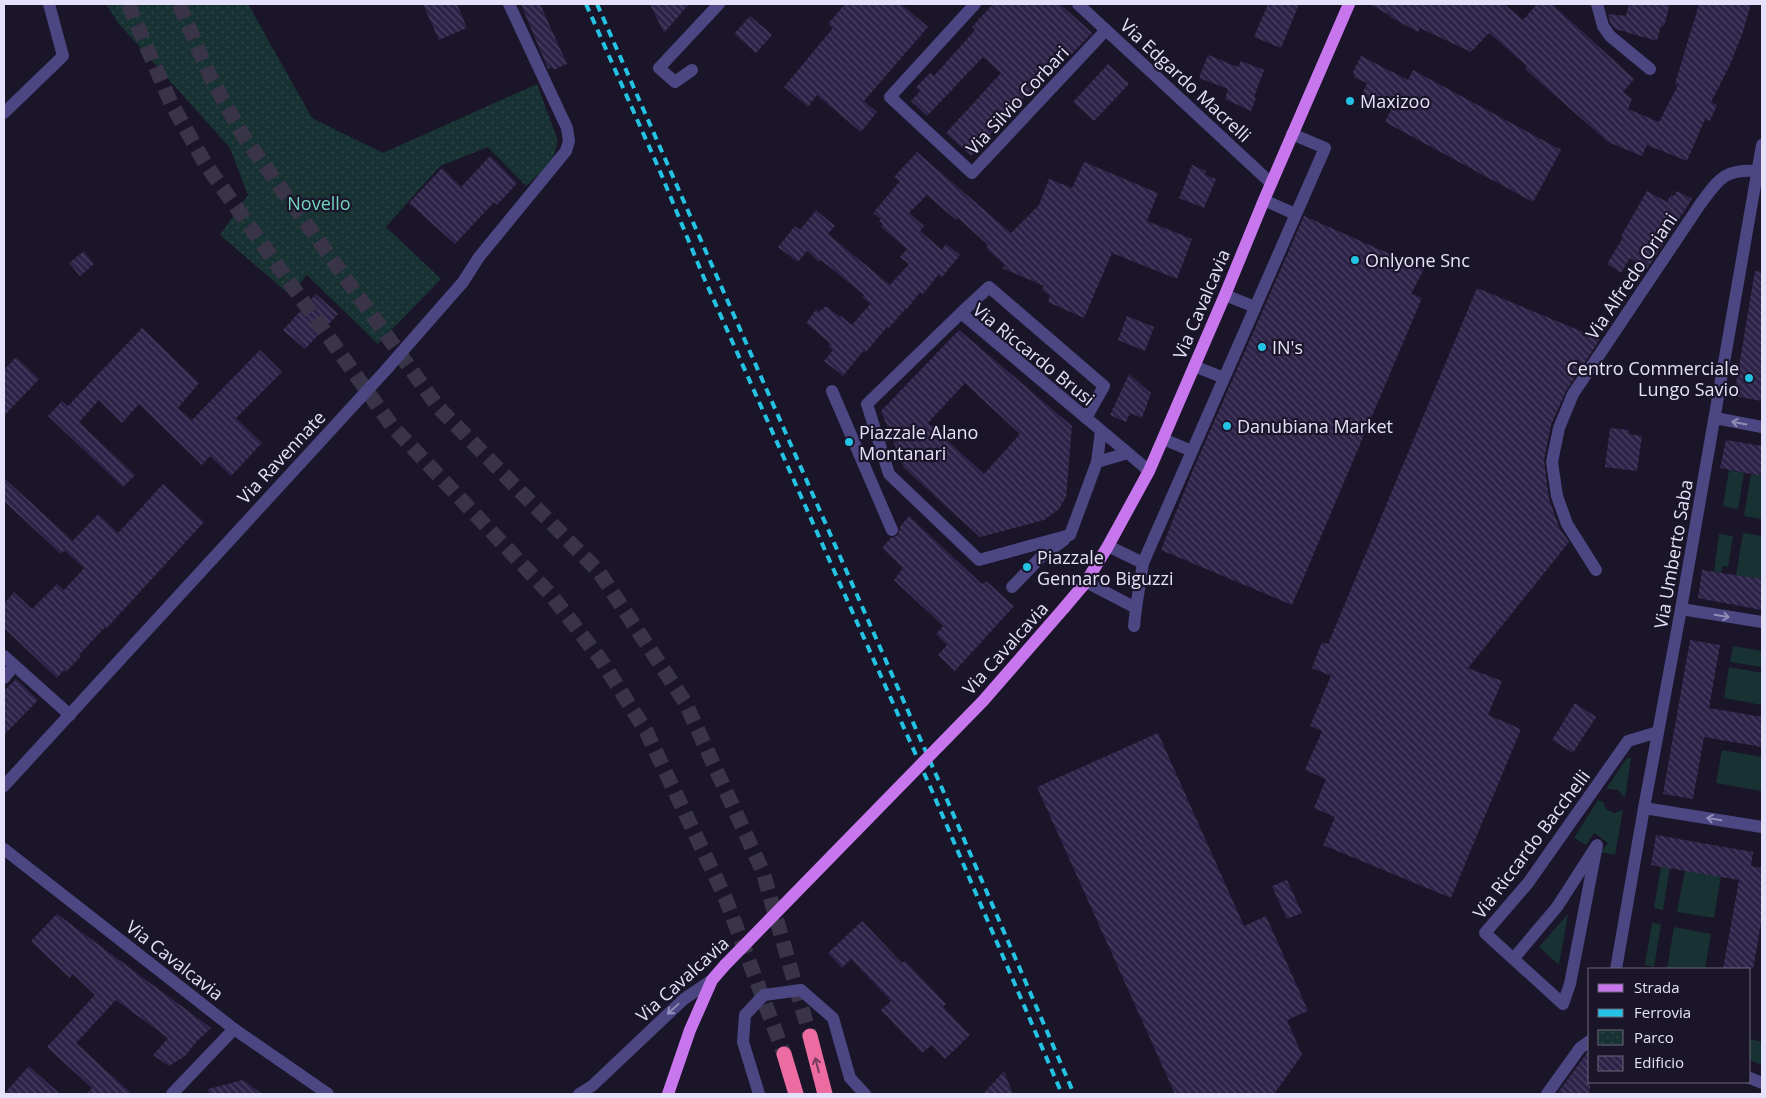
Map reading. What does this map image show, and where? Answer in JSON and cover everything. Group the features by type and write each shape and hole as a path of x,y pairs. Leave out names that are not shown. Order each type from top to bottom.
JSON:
{"highway":[{"path":"810,1036 824,1094"},
{"path":"784,1054 796,1094"}],"main road":[{"name":"Via Cavalcavia","path":"712,980 725,964 983,701 1086,582 1149,471 1225,295 1271,182 1349,4"},
{"path":"668,1094 690,1030 712,980"}],"street":[{"path":"4,113 63,56 49,4"},
{"name":"Via Ravennate","path":"4,786 385,370 463,282 479,257 560,160 569,141 565,124 509,4"},
{"path":"692,70 675,82 659,68 719,4"},
{"name":"Via Silvio Corbari","path":"975,4 890,97 972,173 1106,30"},
{"name":"Via Edgardo Macrelli","path":"1078,4 1271,182"},
{"path":"1597,4 1603,26 1610,36 1650,69"},
{"path":"1134,626 1142,563 1325,148 1292,134"},
{"name":"Via Umberto Saba","path":"1616,968 1762,145"},
{"name":"Via Alfredo Oriani","path":"1596,570 1567,524 1557,496 1552,462 1559,428 1573,394 1701,202 1723,177 1730,172 1758,171"},
{"path":"1264,200 1295,214"},
{"path":"961,313 989,287 1104,386 1086,418"},
{"path":"1225,295 1255,307"},
{"name":"Via Riccardo Brusi","path":"1070,535 979,560 889,474 867,404 961,313 1149,471"},
{"path":"1194,366 1224,378"},
{"path":"832,391 892,530"},
{"path":"1715,418 1762,427"},
{"path":"1012,587 1041,556 1070,535 1097,462 1101,431"},
{"path":"1163,439 1192,451"},
{"path":"1097,462 1128,454"},
{"path":"872,484 889,474"},
{"path":"1108,546 1142,563"},
{"path":"1086,582 1136,608"},
{"path":"1681,609 1762,622"},
{"path":"4,656 70,715"},
{"path":"4,678 14,666"},
{"name":"Via Riccardo Bacchelli","path":"1514,958 1557,907 1597,845 1570,984 1563,1004 1514,958 1485,934 1528,883 1628,740 1658,732"},
{"path":"1644,808 1762,827"},
{"name":"Via Cavalcavia","path":"4,849 234,1028 328,1094"},
{"name":"Via Cavalcavia","path":"579,1094 592,1086 684,999 712,980"},
{"path":"759,1094 743,1042 745,1015 764,995 801,990 834,1018 850,1078 865,1094"},
{"path":"172,1094 234,1028"},
{"path":"1547,1094 1580,1048 1588,1042"}],"green space":[{"name":"Novello","path":"106,4 248,4 312,118 383,153 537,84 558,141 554,155 547,167 526,186 488,147 440,166 386,227 441,279 378,344 307,275 290,295 220,235 248,195 230,148 119,24"},
{"path":"1729,470 1744,473 1738,509 1723,506"},
{"path":"1751,474 1762,476 1762,519 1744,516"},
{"path":"1743,533 1762,536 1762,579 1736,575"},
{"path":"1719,534 1733,536 1728,567 1722,566 1721,573 1714,571"},
{"path":"1733,646 1762,651 1762,667 1730,662"},
{"path":"1729,667 1762,673 1762,705 1724,698"},
{"path":"1722,750 1762,757 1762,791 1716,783"},
{"path":"1627,758 1631,758 1625,798 1618,790 1606,789"},
{"path":"1598,800 1603,802 1606,809 1614,813 1623,810 1615,855 1601,852 1608,843 1594,833 1586,845 1574,838"},
{"path":"1661,866 1670,867 1663,910 1654,908"},
{"path":"1685,870 1721,876 1714,918 1677,912"},
{"path":"1568,914 1559,965 1539,947"},
{"path":"1652,923 1661,924 1654,967 1645,965"},
{"path":"1674,927 1711,934 1705,968 1667,968"},
{"path":"1751,1039 1762,1042 1762,1065 1751,1060"}],"building":[{"path":"423,4 457,4 467,28 439,40"},
{"path":"521,4 540,4 567,64 553,70 552,67 548,69"},
{"path":"650,4 689,4 664,33"},
{"path":"845,4 901,4 928,27 864,101 877,112 861,132 817,95 808,107 784,87 833,28 828,24"},
{"path":"993,4 1060,4 1092,33 1070,56 1065,52 971,156 946,133 1001,73 983,57 927,116 911,101 920,91 916,87 930,73 934,76 975,30 972,27"},
{"path":"1268,4 1299,4 1281,48 1254,37"},
{"path":"1369,4 1504,4 1523,20 1537,4 1552,4 1634,79 1623,92 1632,99 1628,109 1659,122 1678,85 1675,84 1699,4 1751,4 1743,32 1730,65 1711,102 1717,105 1710,121 1705,119 1687,161 1647,145 1642,156 1608,142 1525,69 1527,66 1489,33 1471,52 1420,28 1418,32"},
{"path":"1629,4 1670,4 1664,26 1661,26 1657,41 1615,29 1610,22 1608,14 1626,16"},
{"path":"750,16 772,35 756,53 734,34"},
{"path":"1208,55 1238,67 1241,61 1264,70 1251,111 1225,99 1228,89 1199,78"},
{"path":"1361,56 1408,80 1413,70 1561,150 1533,202 1385,122 1391,110 1362,95 1367,83 1355,78 1353,72"},
{"path":"1108,64 1129,84 1094,121 1073,102"},
{"path":"917,152 1011,233 1039,205 1049,179 1072,188 1084,162 1158,193 1147,221 1192,239 1177,279 1112,253 1084,318 1048,302 1050,296 1042,290 1044,286 1002,268 1005,265 986,248 988,245 958,218 956,220 927,195 909,213 924,226 920,231 942,250 946,244 960,255 942,277 939,274 923,294 920,292 907,309 889,328 887,327 866,352 864,350 843,376 824,361 833,350 828,347 831,344 806,323 816,310 819,312 826,306 852,325 870,304 862,297 864,295 807,251 798,262 778,247 795,226 800,230 816,210 835,226 828,234 890,285 909,264 900,257 907,249 881,227 883,224 879,221 881,219 873,213 900,181 894,177"},
{"path":"490,156 517,183 497,205 494,202 455,244 409,203 442,168 461,187"},
{"path":"1192,165 1206,171 1205,175 1216,179 1204,208 1179,198"},
{"path":"1647,191 1667,202 1671,195 1674,196 1677,191 1692,199 1647,269 1630,258 1621,273 1607,264"},
{"path":"1304,216 1424,269 1411,294 1422,298 1292,605 1161,550 1192,472"},
{"path":"84,251 94,264 80,276 69,263"},
{"path":"1755,271 1762,272 1762,401 1734,396"},
{"path":"1477,288 1600,339 1566,391 1551,425 1544,460 1549,499 1559,527 1569,542 1468,668 1502,681 1488,715 1521,729 1451,898 1323,845 1335,817 1314,808 1326,779 1305,770 1322,731 1310,726 1331,676 1312,668 1322,642 1328,644"},
{"path":"316,294 338,314 305,349 283,330"},
{"path":"1127,316 1154,327 1145,351 1118,340"},
{"path":"142,328 199,383 178,408 192,420 260,350 282,372 236,418 262,443 231,476 210,456 202,465 139,404 122,423 99,400 79,422 135,475 123,487 48,416 62,401 68,406"},
{"path":"959,330 1072,426 1066,497 1059,509 1044,520 980,537 904,468 881,411","holes":["965,383 1020,434 984,474 928,423"]},
{"path":"16,357 39,379 4,416 4,370"},
{"path":"1129,374 1151,393 1142,418 1130,413 1126,422 1110,415"},
{"path":"1610,428 1629,430 1629,434 1642,436 1637,471 1605,467"},
{"path":"1726,440 1762,446 1762,476 1720,468"},
{"path":"4,478 73,541 61,554 4,501"},
{"path":"163,484 204,522 106,629 105,627 79,655 80,657 66,672 64,670 57,678 4,628 4,604 14,592 32,609 57,584 64,590 84,568 64,550 98,514 118,533"},
{"path":"909,516 982,584 986,581 1014,606 955,671 938,655 947,645 936,634 943,626 894,580 903,568 882,548 891,538 898,535 900,527"},
{"path":"1702,570 1762,579 1762,610 1698,598"},
{"path":"1690,640 1720,645 1709,708 1762,717 1762,747 1704,737 1693,799 1663,794"},
{"path":"16,679 38,700 4,735 4,691"},
{"path":"1575,703 1596,717 1573,753 1552,740"},
{"path":"1158,733 1244,926 1266,916 1308,1011 1287,1020 1302,1055 1274,1094 1175,1094 1037,787"},
{"path":"1656,835 1753,852 1751,866 1762,868 1762,918 1753,969 1723,968 1739,880 1651,865"},
{"path":"1287,880 1302,913 1287,919 1272,886"},
{"path":"57,914 211,1028 185,1056 169,1066 153,1055 168,1038 116,1000 76,1043 132,1094 86,1094 92,1088 47,1047 95,995 73,974 70,978 31,941"},
{"path":"862,921 902,963 905,961 946,1004 943,1007 970,1035 945,1059 932,1045 922,1053 881,1010 891,1001 851,959 842,968 828,953"},
{"path":"1587,1053 1590,1094 1557,1094"},
{"path":"29,1066 60,1094 4,1094"},
{"path":"1004,1071 1013,1094 983,1094"},
{"path":"243,1080 262,1094 209,1094 208,1089"}],"tunnel":[{"path":"128,4 171,103 206,165 392,426 552,596 601,660 646,731 725,897 784,1054"},
{"path":"179,4 210,76 242,134 438,407 599,572 685,702 763,872 810,1036"}],"railway":[{"path":"586,4 659,169 704,278 932,791 1062,1094"},
{"path":"597,4 941,786 1074,1094"}],"place":[{"name":"Maxizoo","path":"1350,101"},
{"name":"Onlyone Snc","path":"1355,260"},
{"name":"IN's","path":"1262,347"},
{"name":"Centro Commerciale Lungo Savio","path":"1749,378"},
{"name":"Danubiana Market","path":"1227,426"},
{"name":"Piazzale Alano Montanari","path":"849,442"},
{"name":"Piazzale Gennaro Biguzzi","path":"1027,567"}]}
